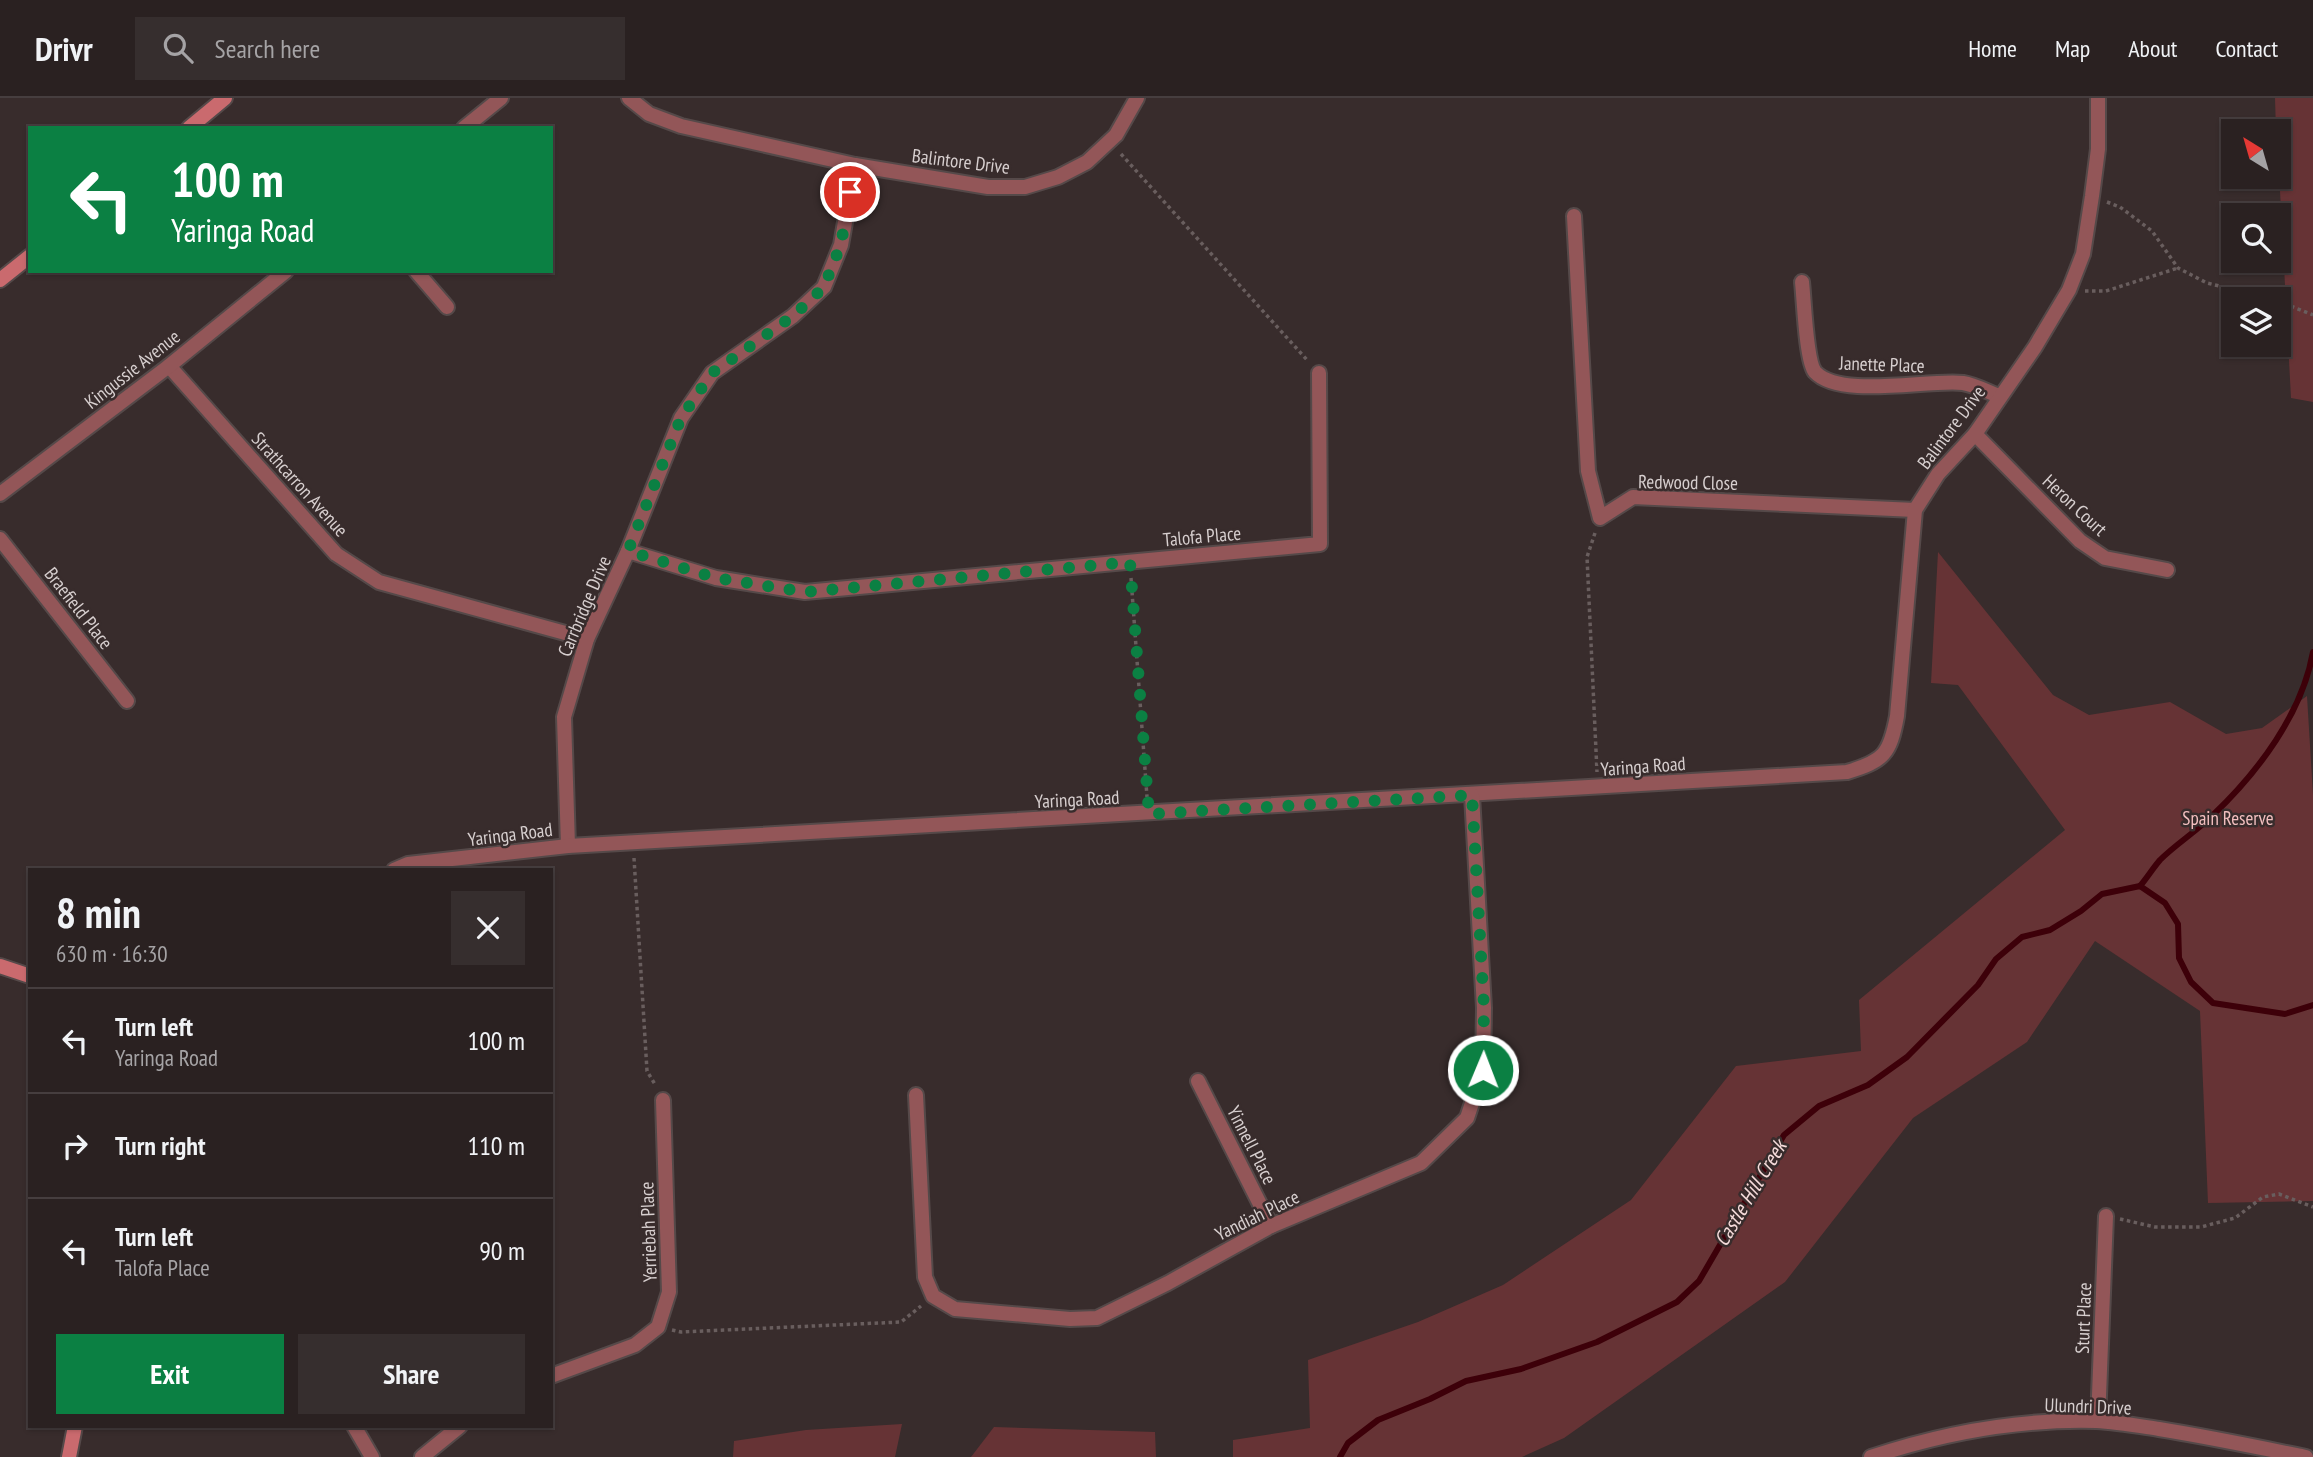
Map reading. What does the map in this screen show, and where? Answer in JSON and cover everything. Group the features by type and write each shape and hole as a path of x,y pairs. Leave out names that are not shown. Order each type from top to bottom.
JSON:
{"main road":[{"path":"191,126 225,98"},
{"path":"0,281 28,259"},
{"path":"0,966 28,974"},
{"path":"69,1457 75,1428"}],"street":[{"path":"466,126 501,98"},
{"name":"Balintore Drive","path":"629,98 649,114 681,126 855,165 988,187 1025,187 1058,177 1087,162 1110,141 1137,98"},
{"name":"Balintore Drive","path":"1847,772 1874,764 1892,743 1897,716 1915,510 1938,474 1975,434 2035,347 2069,290 2082,254 2092,196 2098,149 2098,98"},
{"name":"Carrbridge Drive","path":"568,846 564,717 587,639 628,551 681,418 712,373 793,316 824,287 841,244 855,165"},
{"path":"1574,216 1588,471 1600,518"},
{"name":"Kingussie Avenue","path":"0,494 169,366 284,273"},
{"path":"418,273 447,307"},
{"name":"Janette Place","path":"1802,282 1808,354 1815,371 1829,381 1854,386 1964,383 1999,396"},
{"name":"Strathcarron Avenue","path":"169,366 336,554 379,582 587,639"},
{"name":"Talofa Place","path":"628,551 716,578 805,592 1320,544 1319,373"},
{"name":"Heron Court","path":"1975,434 2080,541 2105,558 2167,570"},
{"name":"Redwood Close","path":"1600,518 1633,497 1915,510"},
{"name":"Braefield Place","path":"0,539 127,701"},
{"name":"Yaringa Road","path":"399,868 408,864 568,846 1847,772"},
{"name":"Yandiah Place","path":"933,1296 956,1309 1070,1319 1097,1318 1168,1283 1271,1226 1421,1163 1467,1118 1483,1070 1484,1008 1472,795"},
{"name":"Yinnell Place","path":"1198,1081 1271,1226"},
{"path":"916,1095 925,1277 933,1296"},
{"name":"Yerriebah Place","path":"658,1327 669,1292 663,1100"},
{"name":"Sturt Place","path":"2098,1421 2106,1216"},
{"path":"553,1375 635,1345 658,1327"},
{"name":"Ulundri Drive","path":"1871,1457 1907,1445 1972,1431 2037,1423 2098,1421 2219,1438 2306,1457"},
{"path":"355,1428 372,1457"},
{"path":"422,1457 458,1428"}],"path":[{"path":"1110,141 1319,373"},
{"path":"2092,196 2120,207 2152,230 2178,268 2207,282 2226,287"},
{"path":"2069,290 2106,291 2178,268"},
{"path":"2291,307 2313,315"},
{"path":"1597,788 1587,557 1600,518"},
{"path":"1130,562 1149,814"},
{"path":"633,842 648,1072 663,1100"},
{"path":"2106,1216 2155,1227 2201,1227 2235,1218 2263,1197 2279,1194 2313,1207"},
{"path":"658,1327 681,1332 901,1322 933,1296"}],"green space":[{"path":"2275,98 2313,98 2313,402 2291,398 2289,357 2291,357 2291,287 2285,287 2284,273 2291,273 2291,203 2281,203 2280,189 2291,189 2291,119 2276,119"},
{"name":"Spain Reserve","path":"1938,552 2053,695 2089,715 2170,702 2226,734 2262,728 2307,696 2313,795 2313,1201 2208,1203 2200,1011 2095,941 2027,1042 1913,1118 1785,1282 1564,1438 1522,1457 1233,1457 1233,1440 1310,1428 1308,1360 1418,1322 1503,1285 1631,1200 1736,1066 1861,1051 1859,1000 2065,830 1958,685 1931,683"},
{"path":"902,1424 895,1457 733,1457 734,1441 806,1430"},
{"path":"994,1427 1155,1432 1156,1457 971,1457"}],"waterway":[{"path":"2140,886 2160,860 2213,815 2262,761 2299,698 2313,652"},
{"name":"Castle Hill Creek","path":"1340,1457 1348,1443 1378,1420 1466,1381 1521,1369 1597,1342 1677,1302 1699,1281 1784,1135 1819,1106 1868,1085 1907,1057 1978,985 1996,959 2022,937 2050,930 2102,894 2140,886 2165,903 2178,924 2179,958 2191,982 2213,1003 2285,1014 2313,1005"}],"route":[{"path":"850,192 841,244 824,287 793,316 712,373 681,418 628,551 716,578 805,592 1130,562 1149,814 1472,795 1484,1008 1483,1070"}]}
